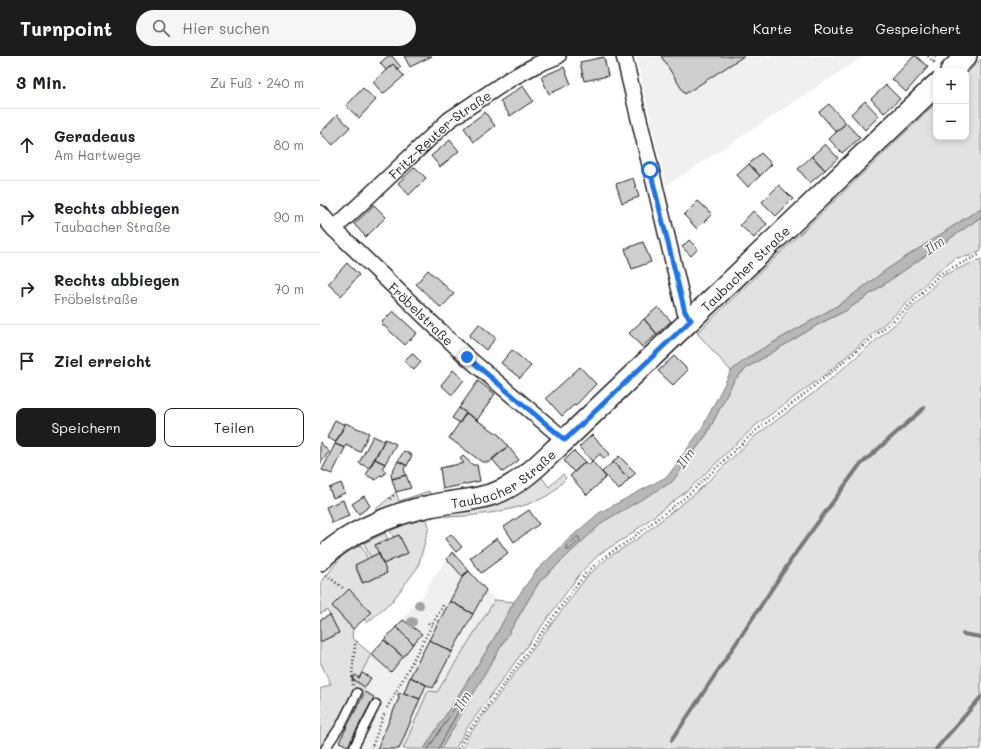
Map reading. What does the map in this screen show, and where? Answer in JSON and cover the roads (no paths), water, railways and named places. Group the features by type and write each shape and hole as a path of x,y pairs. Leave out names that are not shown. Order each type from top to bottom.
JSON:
{"street":[{"name":"Fritz-Reuter-Straße","path":"334,229 449,120 510,79 536,64 558,56"},
{"path":"624,56 685,312 691,320"},
{"name":"Taubacher Straße","path":"944,68 966,56"},
{"name":"Taubacher Straße","path":"321,559 344,540 408,512 430,506 476,498 507,488 530,472 691,320 933,77"},
{"name":"Fröbelstraße","path":"320,213 334,229 467,357 565,440"}],"lane":[{"path":"325,749 341,725 355,696"},
{"path":"353,749 376,704"}],"water":[{"name":"Ilm","path":"981,208 981,217 847,310 819,324 748,367 734,380 707,434 672,482 604,521 540,581 441,749 424,749 491,644 514,602 536,571 571,537 599,513 668,476 702,428 731,371 750,356 842,303 886,270"}],"waterway":[{"path":"672,740 797,551 859,466 924,408"},
{"path":"963,634 981,637"},
{"path":"936,749 981,697"}]}
